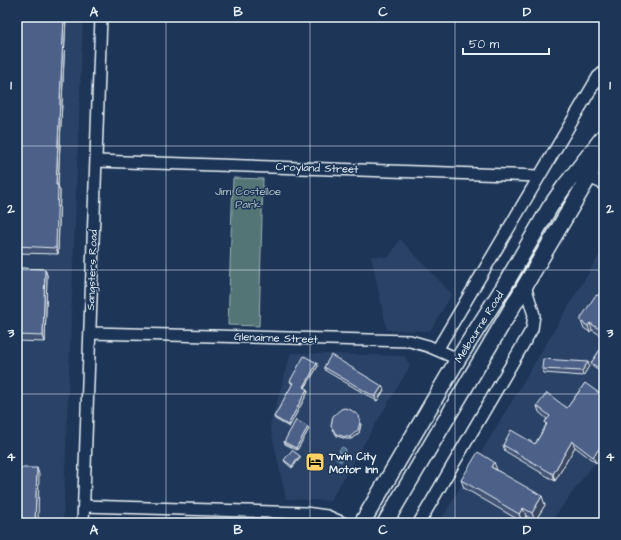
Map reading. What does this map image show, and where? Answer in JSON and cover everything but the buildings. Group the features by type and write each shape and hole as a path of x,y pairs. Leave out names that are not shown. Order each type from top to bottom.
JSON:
{"main road":[{"name":"Melbourne Road","path":"362,523 458,359 503,288 550,207 564,187 593,169 604,136"},
{"name":"Melbourne Road","path":"385,523 522,291 593,169 604,147"},
{"path":"503,288 522,291"}],"street":[{"name":"Sangsters Road","path":"83,523 101,17"},
{"path":"437,350 598,77 604,72"},
{"name":"Croyland Street","path":"96,161 539,176"},
{"path":"593,169 604,184"},
{"path":"419,523 532,329 534,315 522,291"},
{"name":"Glenairne Street","path":"90,333 410,342 428,346 458,359"},
{"path":"84,506 298,512 321,515 336,522"}],"shaded area":[{"path":"17,17 83,17 63,523 17,523"},
{"path":"400,239 452,294 430,331 387,330 371,256 389,257"},
{"path":"604,247 604,450 550,523 439,523"},
{"name":"Twin City Motor Inn","path":"291,353 405,356 410,366 330,501 286,499 270,425"},
{"path":"342,447 346,449 341,462 336,459 340,452 339,450"}],"green space":[{"name":"Jim Costelloe Park","path":"233,178 263,179 259,326 228,325"}],"place":[{"name":"Twin City Motor Inn","path":"315,462"}]}
